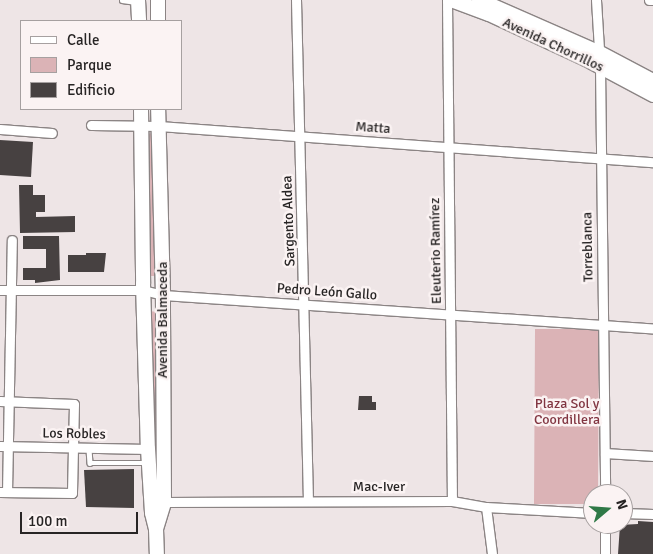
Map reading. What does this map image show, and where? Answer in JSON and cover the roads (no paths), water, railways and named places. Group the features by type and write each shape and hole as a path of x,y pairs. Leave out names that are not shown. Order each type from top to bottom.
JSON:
{"main road":[{"name":"Avenida Chorrillos","path":"451,0 489,14 600,66 653,95"},
{"name":"Avenida Chorrillos","path":"479,0 598,52 653,81"},
{"path":"138,20 138,1 159,1 158,20"},
{"name":"Avenida Balmaceda","path":"141,110 143,290 149,456 157,554"},
{"name":"Avenida Balmaceda","path":"155,524 164,502 163,295 158,110"},
{"path":"147,554 148,534 155,524"}],"street":[{"name":"Sargento Aldea","path":"296,0 305,304 308,501"},
{"name":"Eleuterio Ramírez","path":"447,0 452,501"},
{"name":"Torreblanca","path":"596,0 600,66 605,484"},
{"name":"Matta","path":"91,125 158,126 653,162"},
{"path":"0,129 52,133"},
{"path":"4,401 74,404 72,493 4,492 4,401 10,350 12,240"},
{"name":"Pedro León Gallo","path":"0,290 143,290 163,295 653,328"},
{"path":"0,350 10,350"},
{"name":"Los Robles","path":"4,446 89,449 149,456"},
{"path":"605,453 653,456"},
{"name":"Mac-Iver","path":"164,502 452,501 486,507 583,512"},
{"path":"486,507 492,554"},
{"path":"633,513 653,514"},
{"path":"605,534 605,554"}],"lane":[{"path":"122,0 138,1"},
{"path":"89,449 90,463 149,456"}],"park label":[{"name":"Plaza Sol y Coordillera","path":"567,412"}]}
